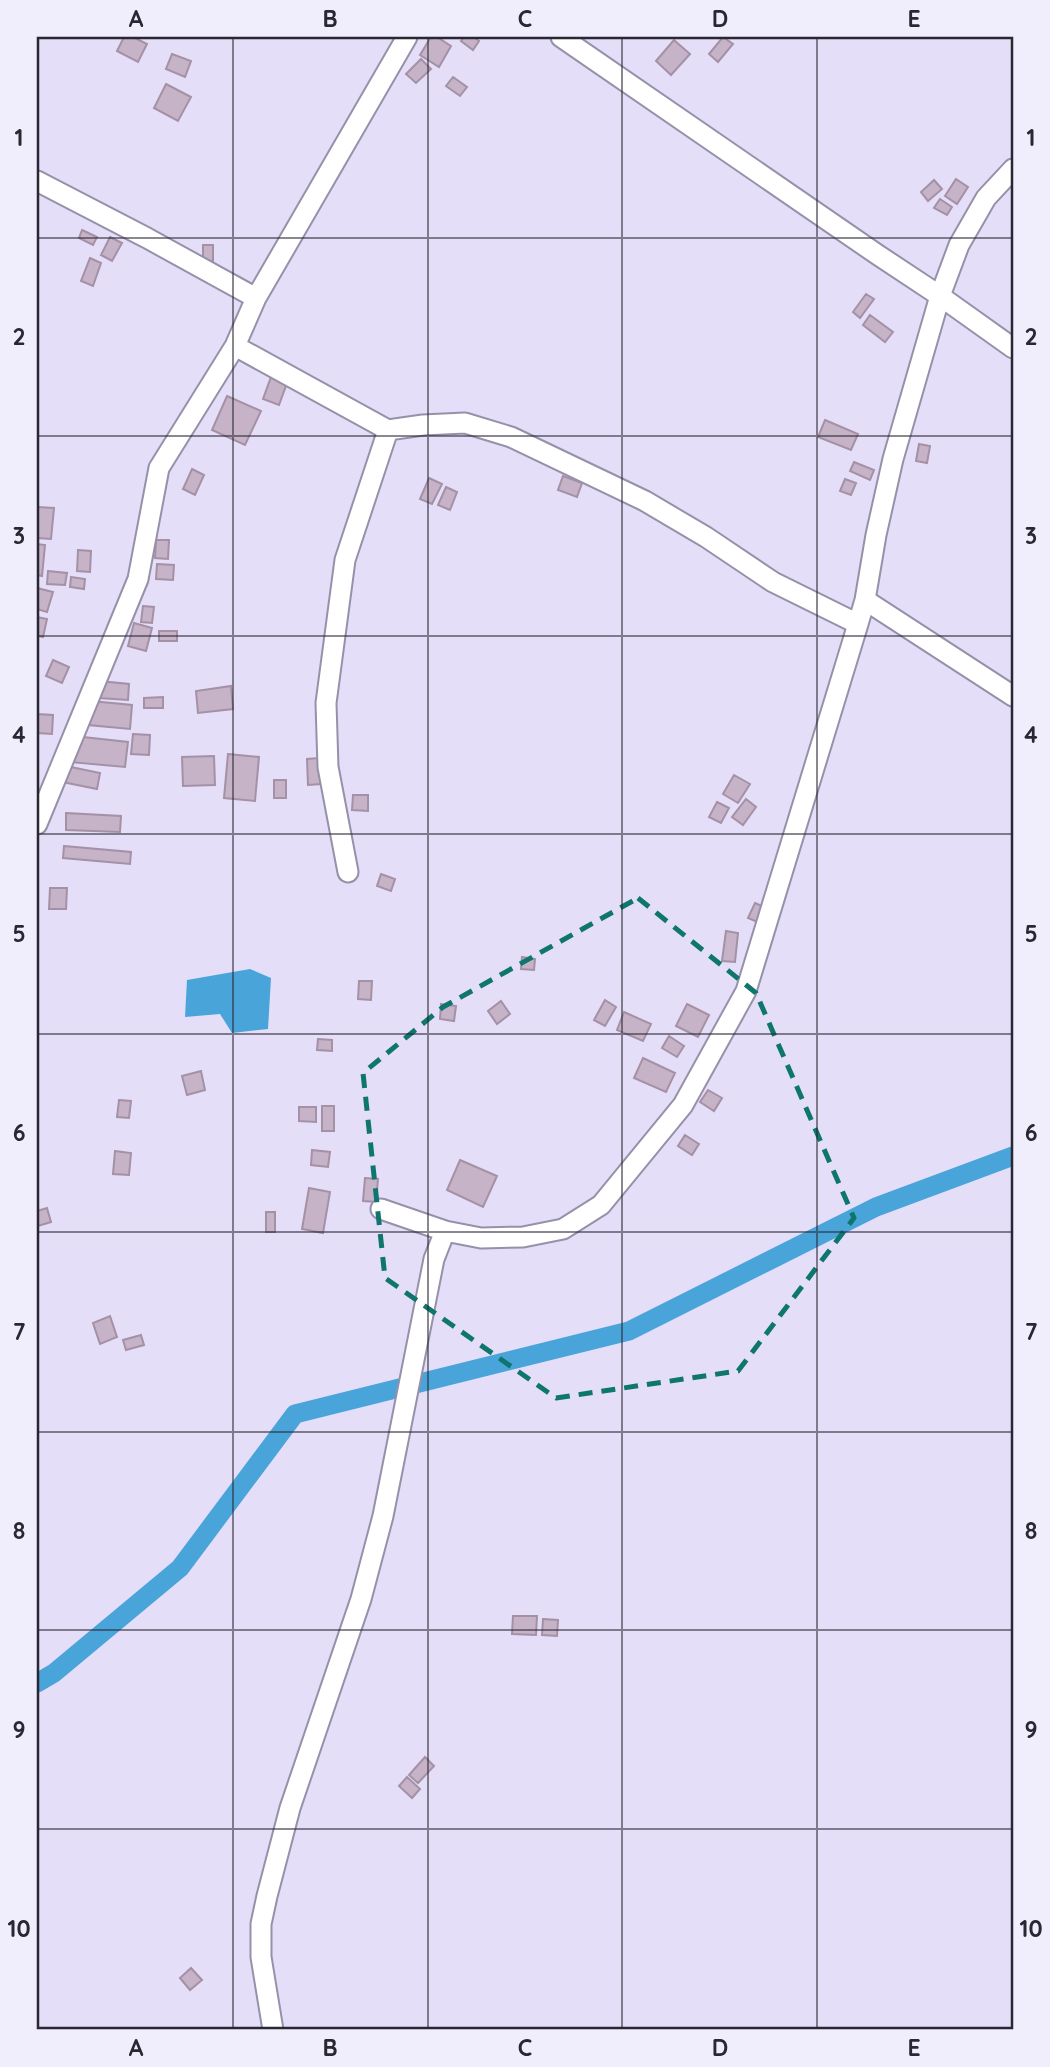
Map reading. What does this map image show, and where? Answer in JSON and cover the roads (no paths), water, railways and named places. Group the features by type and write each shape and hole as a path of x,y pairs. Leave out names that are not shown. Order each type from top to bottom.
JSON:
{"street":[{"path":"37,824 138,579 159,468 234,346 256,298 407,37"},
{"path":"561,37 1013,348"},
{"path":"382,1209 445,1231 481,1238 523,1237 563,1229 601,1205 683,1105 746,991 865,600 893,459 940,296 959,244 986,198 1013,169"},
{"path":"37,181 256,298"},
{"path":"234,346 388,430 465,422 511,437 645,501 706,537 773,582 858,624"},
{"path":"348,872 328,767 326,703 345,560 388,430"},
{"path":"865,600 1013,696"},
{"path":"274,2030 261,1957 261,1924 290,1808 361,1599 383,1516 434,1259 445,1231"}],"water":[{"path":"250,969 271,978 268,1029 232,1033 220,1014 185,1017 187,980"}],"waterway":[{"path":"37,1683 54,1673 180,1568 295,1414 629,1331 876,1207 1013,1156"}]}
